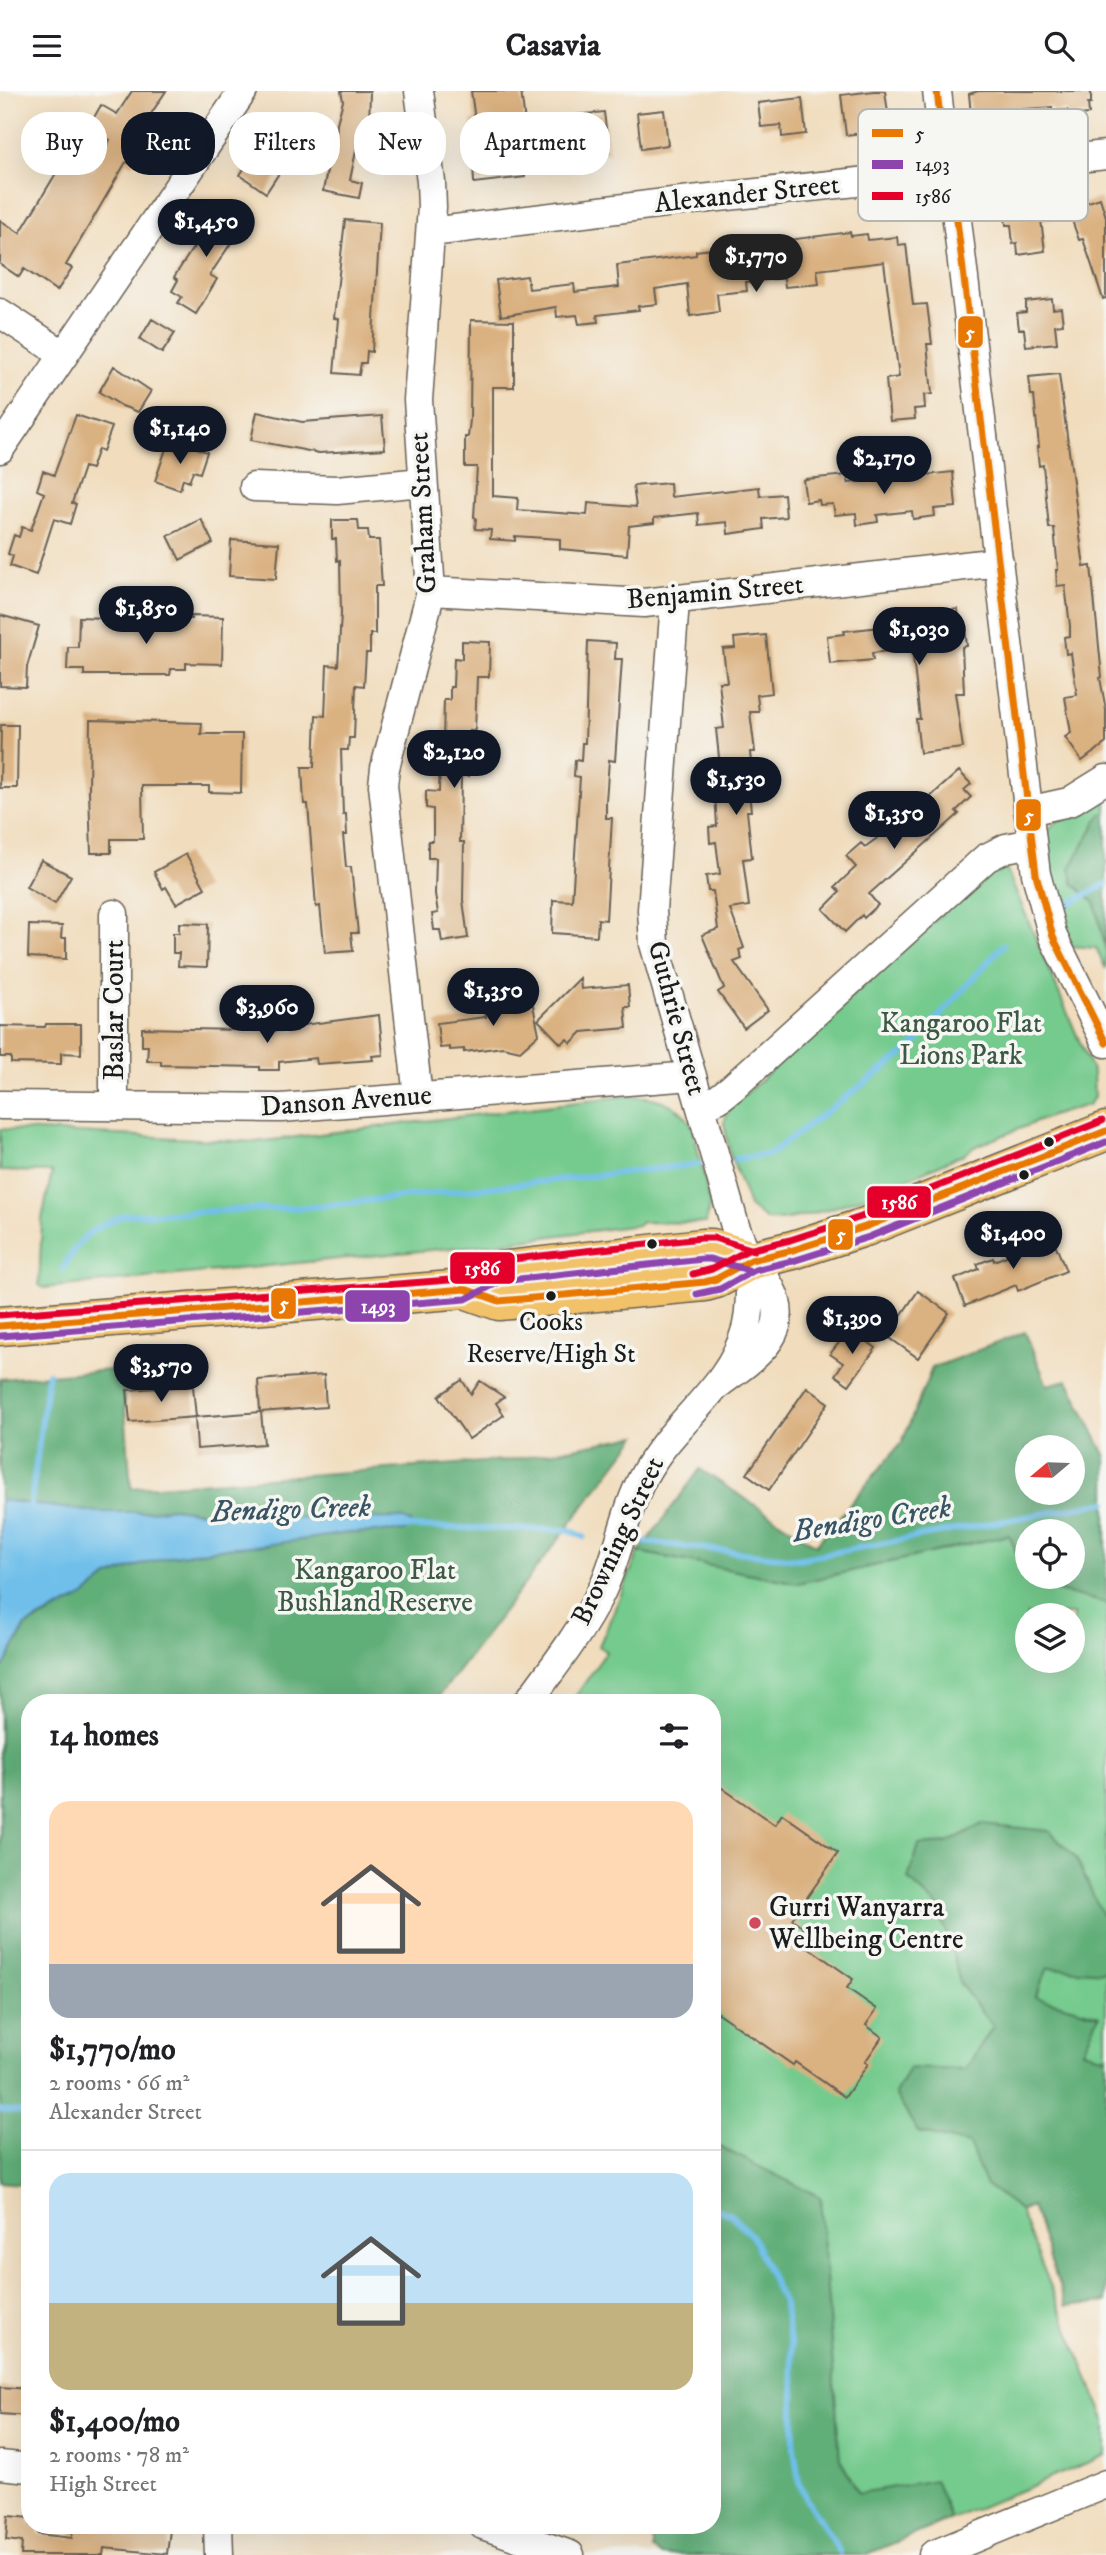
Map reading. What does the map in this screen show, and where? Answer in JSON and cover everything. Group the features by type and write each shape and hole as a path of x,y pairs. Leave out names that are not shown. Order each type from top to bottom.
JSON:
{"highway":[{"path":"0,1326 465,1289 498,1271 702,1248 712,1248 751,1260 865,1227 1106,1131"}],"street":[{"path":"0,449 243,91"},
{"name":"Graham Street","path":"418,1097 383,785 385,768 431,591 418,400 431,182 419,91"},
{"path":"937,91 939,109"},
{"name":"Alexander Street","path":"1088,157 1106,155"},
{"name":"Alexander Street","path":"430,232 858,182"},
{"path":"957,221 1028,811 1041,898 1053,937 1106,1043"},
{"path":"0,313 64,355"},
{"path":"254,487 337,490 423,482"},
{"name":"Benjamin Street","path":"431,591 620,602 675,601 999,562"},
{"name":"Guthrie Street","path":"675,601 652,926 659,965 735,1226 751,1260"},
{"path":"1028,811 1069,802 1106,779"},
{"path":"701,1106 718,1099 732,1088 986,858 1006,848 1032,843"},
{"name":"Baslar Court","path":"114,914 114,1106"},
{"name":"Danson Avenue","path":"0,1105 281,1108 691,1076"},
{"name":"Browning Street","path":"533,1694 601,1593 642,1478 658,1452 717,1385 733,1361 747,1329 751,1260"},
{"path":"0,2465 21,2468"},
{"path":"933,2555 1106,2484"},
{"path":"219,2534 219,2555"},
{"path":"509,2534 570,2555"}],"green space":[{"path":"1106,791 1106,969 1096,948 1071,946 1057,917 1047,864 1046,835 1054,823 1080,811"},
{"path":"1106,813 1106,950 1095,903 1073,883 1070,868 1101,814"},
{"name":"Kangaroo Flat Lions Park","path":"998,867 1004,867 1008,873 1093,1073 1094,1098 1088,1105 1051,1116 974,1147 964,1154 865,1196 811,1214 766,1220 749,1206 730,1154 724,1123 728,1110 983,876"},
{"path":"626,1096 663,1101 679,1110 692,1125 710,1203 706,1223 642,1222 638,1225 491,1244 44,1288 39,1285 42,1219 52,1172 0,1171 0,1129 256,1142"},
{"path":"1025,1332 1047,1385 1068,1380 1106,1457 1106,1603 1050,1589 1085,1589 1085,1519 1015,1519 1015,1549 1009,1535 798,1583 639,1552 700,1469 816,1545 902,1442 932,1368"},
{"name":"Kangaroo Flat Bushland Reserve","path":"122,1369 131,1488 510,1460 637,1436 441,1694 21,1694 21,2184 0,2182 0,1673 26,1626 83,1597 108,1577 173,1556 347,1533 404,1531 341,1519 222,1515 173,1508 144,1512 94,1512 0,1500 0,1379"},
{"path":"1106,1513 1106,2172 1020,2211 1106,2422 1106,2455 865,2555 661,2555 653,2550 653,2534 721,2534 721,1694 577,1694 606,1652 599,1646 639,1552 798,1583 1015,1534 1015,1589 1085,1589 1085,1519 1080,1519"},
{"path":"982,1824 1049,1831 1076,1858 1106,1923 1106,1972 1048,1968 1035,1997 1099,2015 1083,2051 1106,2057 1106,2302 1066,2306 1032,2206 1020,2210 985,2184 969,2144 918,2132 895,2094 909,2068 965,2070 993,2026 960,1984 952,1950 936,1905 908,1879 919,1845 947,1843"},
{"path":"721,2148 820,2197 840,2459 859,2493 935,2480 951,2519 865,2555 661,2555 653,2550 653,2534 721,2534"}],"water":[{"path":"0,1500 94,1512 144,1512 173,1508 222,1515 402,1518 412,1523 412,1527 404,1531 347,1533 233,1547 173,1556 136,1566 108,1577 83,1597 26,1625 0,1673"}],"building":[{"path":"132,91 166,91 152,112 121,112 121,171 66,265 72,268 57,291 24,269 19,277 0,264 0,220 20,233 55,175 107,175 107,145 110,140 107,138 107,112 97,112 101,105 117,114"},
{"path":"341,91 370,91 369,112 354,112 354,161 350,180 362,183 359,198 323,191 326,175 340,175 340,112 343,101"},
{"path":"471,91 521,91 524,112 474,112"},
{"path":"885,91 887,109 858,109 858,134 846,135 841,95"},
{"path":"978,91 1091,91 1091,103 1088,103 1089,114 1088,114 1088,109 1052,107 970,109 969,94"},
{"path":"802,98 806,134 782,137 781,125 761,127 758,103"},
{"path":"664,110 668,145 641,149 637,113"},
{"path":"240,175 278,175 266,193"},
{"path":"474,175 525,175 525,177 474,183"},
{"path":"1100,198 1106,217 1106,298 1103,299 1083,239 1079,240 1072,221 1088,221 1088,202"},
{"path":"222,204 246,220 210,275 217,279 196,314 178,303 182,297 172,291 178,280 174,277"},
{"path":"345,220 380,223 372,352 367,351 366,363 361,363 359,375 334,373 339,319 334,318"},
{"path":"1006,221 1041,221 1045,251 1018,255 1017,243 1013,244 1011,225 1006,225"},
{"path":"850,232 851,236 867,234 868,240 897,237 898,245 906,244 913,305 927,304 932,344 927,344 932,394 924,395 925,408 914,409 915,419 890,421 886,379 899,377 884,262 817,270 819,284 785,287 784,278 746,282 747,291 717,294 719,312 690,316 687,284 655,289 657,304 638,306 639,310 597,315 598,322 579,324 577,315 557,317 556,307 501,316 496,280 527,276 529,289 574,284 575,292 619,287 617,265 696,255 696,251 712,249 712,254 781,246 780,241"},
{"path":"1052,299 1053,309 1061,308 1063,324 1055,325 1057,343 1026,346 1024,329 1019,329 1017,313 1026,312 1026,302"},
{"path":"152,319 175,333 162,353 140,339"},
{"path":"471,320 514,321 514,387 493,387 493,496 518,498 517,510 587,515 588,503 636,507 633,486 670,483 671,497 759,487 760,496 784,494 786,517 763,519 764,529 728,534 727,522 699,525 698,513 654,518 654,523 629,526 627,555 560,549 560,539 515,536 515,541 490,539 491,530 475,529 477,467 465,467 465,437 468,437 470,420"},
{"path":"114,366 151,391 138,412 99,392"},
{"path":"1059,374 1084,567 1091,566 1100,678 1106,710 1106,743 1082,761 1065,737 1071,733 1065,697 1077,695 1071,653 1066,654 1064,637 1070,636 1070,626 1065,585 1057,586 1054,528 1049,528 1043,465 1039,466 1034,395 1031,395 1029,377"},
{"path":"257,412 302,422 382,416 385,449 319,453 251,440"},
{"path":"76,415 112,427 103,451 98,449 91,469 84,467 72,503 76,504 70,524 54,519 36,575 10,566 13,556 8,554 14,535 19,537 22,527 31,530 44,493 37,490 43,471 54,475"},
{"path":"187,444 207,452 200,473 193,471 189,482 183,479 180,490 155,481 167,446 183,451"},
{"path":"953,472 956,507 934,509 935,516 913,519 912,511 877,515 878,522 857,525 856,513 835,515 833,504 820,505 819,500 806,502 803,480 847,475 848,483"},
{"path":"201,519 213,543 180,560 168,536"},
{"path":"332,520 358,520 359,530 368,530 369,540 379,540 382,586 375,586 375,634 370,634 370,653 366,653 364,686 356,685 354,738 349,738 348,750 341,750 343,815 346,814 347,835 343,835 346,867 351,867 358,933 351,933 353,951 325,953 320,906 316,907 308,804 304,804 302,767 314,767 316,715 325,716 327,665 338,666 340,560 337,561 336,539 332,539"},
{"path":"231,540 279,543 276,579 229,576"},
{"path":"958,609 959,621 964,620 967,646 962,647 964,693 955,693 963,748 920,753 916,719 920,719 912,648 872,653 873,660 830,664 827,636 880,627 879,619"},
{"path":"0,615 39,626 27,667 26,687 0,686"},
{"path":"191,616 223,617 222,664 186,663 186,669 171,669 170,675 84,675 84,670 67,670 68,647 78,647 79,617 104,618 104,621 151,621 151,618 191,619"},
{"path":"766,635 772,693 757,695 759,712 750,712 755,752 750,752 751,763 746,763 752,858 743,859 749,906 730,909 744,948 739,950 742,959 734,962 768,1010 744,1028 718,992 724,988 702,935 718,929 713,891 708,891 706,876 720,874 716,842 710,843 709,827 717,826 714,777 721,776 716,729 724,728 719,682 727,682 723,649 735,648 734,638"},
{"path":"462,641 490,642 489,677 477,677 475,731 470,730 469,776 461,776 460,842 464,842 463,900 468,938 442,942 440,930 434,930 432,914 438,913 435,894 436,858 428,858 428,841 433,841 433,809 426,808 426,791 439,792 440,758 434,758 434,742 443,742 444,700 450,700 454,658 462,659"},
{"path":"588,641 616,643 615,659 622,659 615,761 609,760 606,801 606,818 612,818 606,920 598,919 597,936 552,933 553,900 572,901 580,777 574,776 575,760 581,761 582,743 585,743"},
{"path":"90,720 202,723 201,734 242,734 241,793 209,792 209,786 142,786 143,839 111,839 111,853 91,853"},
{"path":"1,725 18,725 17,788 0,788"},
{"path":"959,771 971,784 964,790 971,797 956,811 959,814 869,894 878,905 864,918 862,915 845,932 823,909 840,892 835,887 856,867 846,856 861,843 865,847 880,836 916,804 919,807"},
{"path":"186,854 205,888 176,904 166,887 163,889 154,872"},
{"path":"41,860 71,876 55,904 26,887"},
{"path":"179,923 208,924 207,967 178,966 179,953 173,953 173,933 179,933"},
{"path":"29,925 62,926 61,938 66,938 66,959 28,957"},
{"path":"580,978 581,989 628,985 630,1007 625,1007 627,1028 582,1032 571,1043 567,1039 561,1044 538,1020"},
{"path":"531,996 539,1034 520,1051 503,1047 464,1052 464,1049 440,1048 437,1023 486,1017 483,1001 500,998 501,1002"},
{"path":"379,1015 383,1055 372,1056 373,1060 317,1064 316,1058 279,1062 279,1070 260,1070 260,1067 161,1065 161,1061 147,1061 148,1046 142,1046 142,1028 296,1031 295,1026"},
{"path":"46,1024 81,1024 81,1054 61,1053 61,1064 11,1063 11,1057 0,1057 0,1026 45,1027"},
{"path":"1050,1231 1066,1271 1018,1291 1016,1285 965,1306 955,1279 979,1269 977,1264 993,1258 994,1261 1036,1244 1033,1238"},
{"path":"918,1291 949,1313 918,1358 887,1336"},
{"path":"850,1329 876,1348 849,1385 835,1375 843,1363 830,1354"},
{"path":"324,1375 326,1407 260,1412 258,1380"},
{"path":"462,1380 471,1394 480,1381 504,1397 496,1403 504,1415 469,1439 439,1396"},
{"path":"193,1386 196,1417 130,1422 127,1390"},
{"path":"807,1387 828,1403 769,1490 747,1474"},
{"path":"261,1412 264,1444 197,1449 195,1417"},
{"name":"Gurri Wanyarra Wellbeing Centre","path":"721,1787 775,1825 782,1814 838,1853 792,1919 803,1927 795,1938 853,1979 847,1988 877,2009 866,2025 882,2037 865,2062 868,2064 845,2097 795,2062 793,2065 721,2015"},
{"path":"0,2387 21,2388 21,2415 0,2414"},
{"path":"8,2516 21,2517 21,2534 72,2538 72,2534 170,2534 167,2554 104,2548 103,2555 21,2555 22,2542 6,2540"}],"waterway":[{"path":"1063,907 1106,884"},
{"path":"735,1159 770,1154 910,1049 1003,945"},
{"path":"63,1269 74,1249 87,1235 125,1215 311,1207 700,1164"},
{"path":"30,1510 48,1373"},
{"name":"Bendigo Creek","path":"643,1542 798,1559 1106,1502"},
{"name":"Bendigo Creek","path":"406,1527 570,1530 584,1537"},
{"path":"0,2110 21,2112"},
{"path":"721,2211 731,2215 752,2236 784,2305 791,2347 794,2448 799,2483 806,2499 840,2552"}],"transit line":[{"name":"5","path":"937,91 939,109"},
{"name":"5","path":"957,221 1036,874 1053,937 1106,1043"},
{"name":"1586","path":"693,1274 712,1269 748,1250 790,1240 861,1217 1102,1121"},
{"name":"5","path":"0,1326 465,1289 499,1301 705,1282 751,1260 865,1227 1106,1131"},
{"name":"1493","path":"697,1294 720,1289 755,1270 869,1237 1106,1142"},
{"name":"1586","path":"0,1315 462,1279 496,1261 701,1238 714,1238 754,1250"},
{"name":"1493","path":"1,1336 466,1299 501,1281 703,1259 748,1270"}],"place":[{"name":"Cooks Reserve/High St","path":"551,1296"},
{"name":"Gurri Wanyarra Wellbeing Centre","path":"755,1923"}]}
